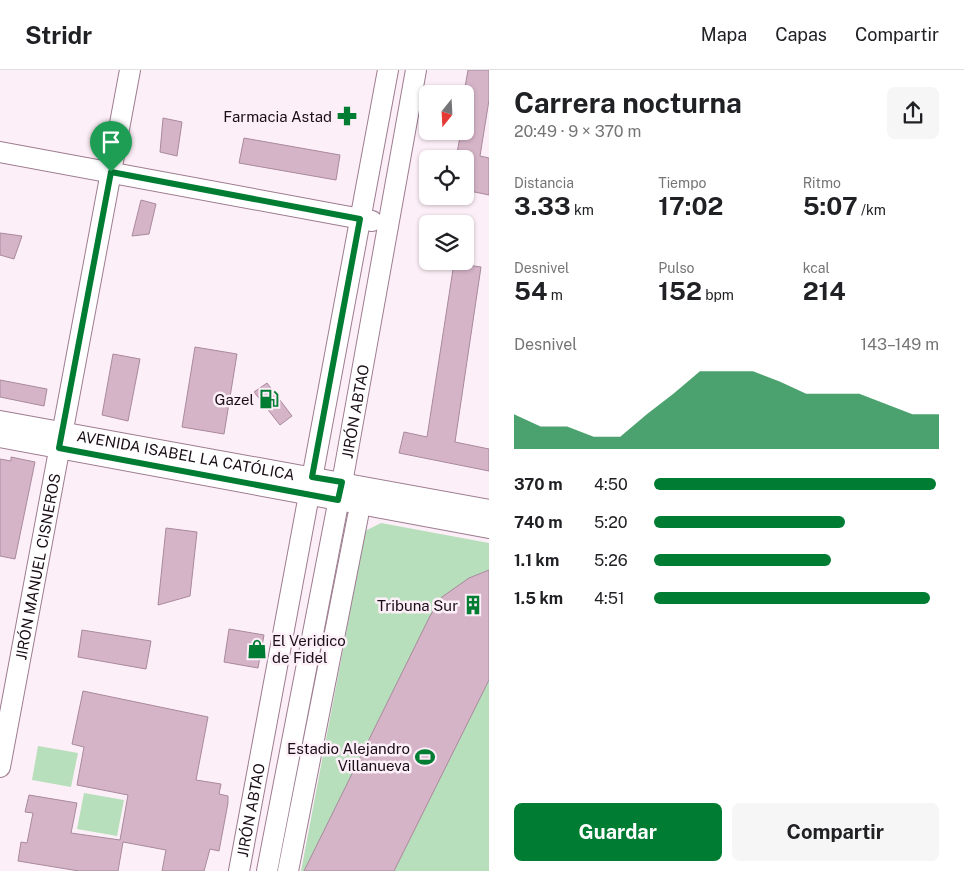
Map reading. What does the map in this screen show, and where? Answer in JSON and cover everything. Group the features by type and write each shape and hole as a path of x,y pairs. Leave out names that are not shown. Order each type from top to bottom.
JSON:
{"street":[{"name":"JIRÓN MANUEL CISNEROS","path":"0,768 130,70"},
{"name":"JIRÓN ABTAO","path":"239,871 388,70"},
{"name":"JIRÓN ABTAO","path":"267,871 340,491 416,70"},
{"path":"0,152 388,224"},
{"name":"AVENIDA ISABEL LA CATÓLICA","path":"0,420 61,440"},
{"name":"AVENIDA ISABEL LA CATÓLICA","path":"0,437 61,440 340,491 489,510"},
{"name":"AVENIDA ISABEL LA CATÓLICA","path":"340,491 360,510 489,528"},
{"path":"288,871 360,510 489,539"}],"green space":[{"name":"Estadio Alejandro Villanueva","path":"381,523 489,543 489,871 301,871 349,618 363,532"},
{"path":"38,746 78,753 71,787 32,780"},
{"path":"84,793 124,800 117,836 77,829"}],"building":[{"path":"468,70 489,70 489,100 480,156 489,158 489,195 474,192 474,150 458,150 459,140 474,140 474,85 465,85"},
{"path":"163,118 182,122 177,156 160,152"},
{"path":"244,138 340,155 336,180 239,163"},
{"path":"141,200 156,204 149,234 132,236"},
{"path":"0,233 22,236 14,259 0,255"},
{"path":"474,266 481,267 455,442 489,449 489,471 399,453 404,432 427,437 453,270 474,270"},
{"path":"195,347 237,354 224,434 182,427"},
{"path":"113,354 140,359 128,421 102,415"},
{"path":"0,380 47,389 44,406 0,397"},
{"name":"Gazel","path":"267,383 292,416 280,425 254,392"},
{"path":"11,457 35,462 15,559 0,556 0,459 11,461"},
{"path":"166,528 197,532 190,596 158,605"},
{"name":"Estadio Alejandro Villanueva","path":"489,570 489,680 394,871 304,871 430,616 442,597 469,578"},
{"path":"229,629 264,635 258,668 224,662"},
{"path":"82,630 151,641 146,669 78,657"},
{"path":"83,691 208,717 196,780 221,784 219,794 228,796 228,803 219,851 210,849 204,871 162,871 166,850 123,842 118,871 79,871 18,861 21,842 27,843 33,813 25,812 29,795 77,803 71,833 120,840 128,795 77,785 84,747 72,744"}],"place":[{"name":"Farmacia Astad","path":"347,116"},
{"name":"Gazel","path":"269,399"},
{"name":"Tribuna Sur","path":"473,605"},
{"name":"El Veridico de Fidel","path":"257,649"},
{"name":"Estadio Alejandro Villanueva","path":"425,757"}],"route":[{"path":"111,172 360,219 312,477 342,482 338,500 59,448 111,172"}]}
